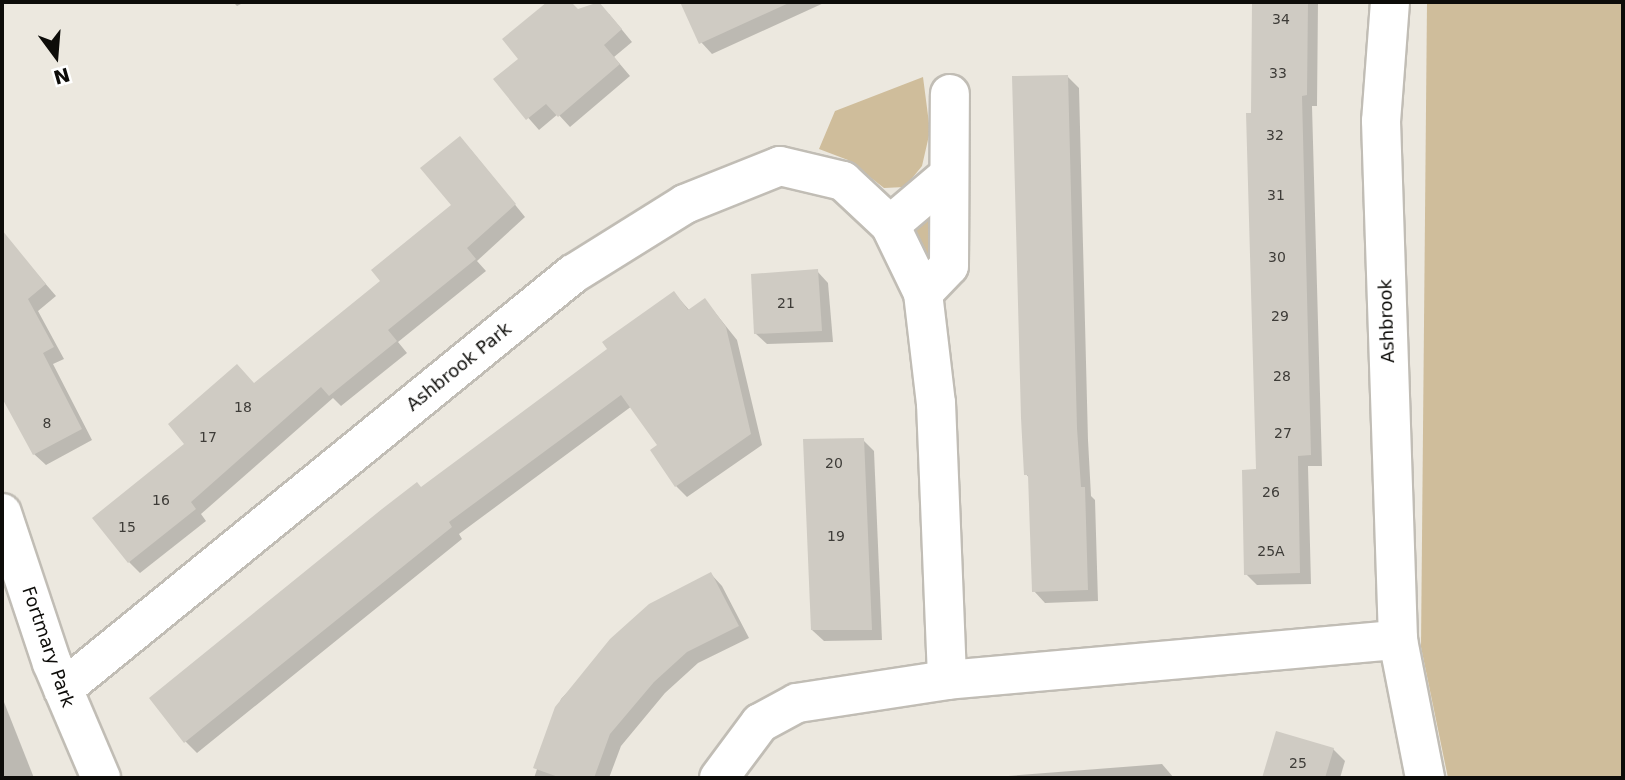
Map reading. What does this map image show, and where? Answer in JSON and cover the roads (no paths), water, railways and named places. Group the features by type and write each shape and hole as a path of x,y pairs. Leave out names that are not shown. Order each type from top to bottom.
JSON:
{"street":[{"name":"Ashbrook","path":"1390,2 1381,121 1398,640 1424,778"},
{"path":"922,293 949,266 950,94"},
{"name":"Ashbrook Park","path":"63,689 573,274 685,204 780,166 843,181 890,225 922,293 936,403 947,680"},
{"path":"890,225 949,175"},
{"name":"Fortmary Park","path":"2,513 63,689 101,778"},
{"path":"719,778 760,723 797,703 947,680 1398,640"}]}
